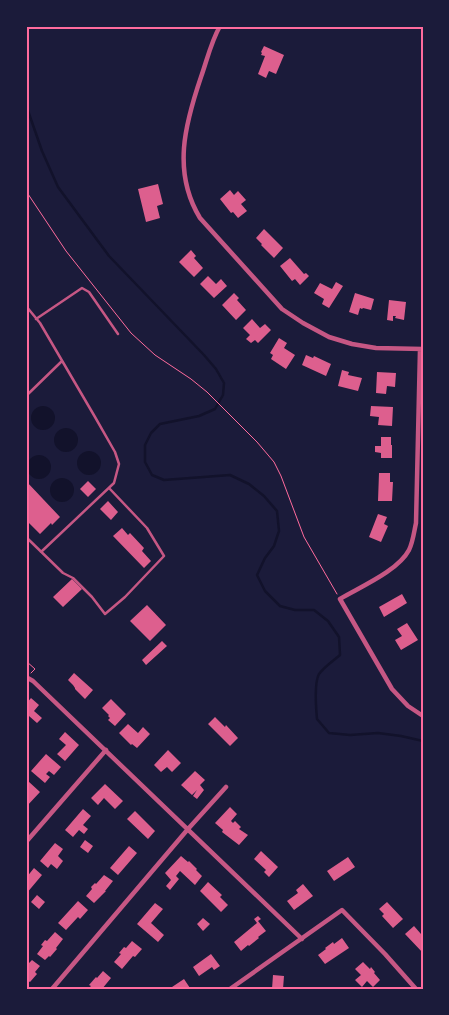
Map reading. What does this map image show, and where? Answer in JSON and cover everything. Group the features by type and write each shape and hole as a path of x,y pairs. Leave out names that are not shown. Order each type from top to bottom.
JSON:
{"street":[{"path":"220,26 190,109 184,140 185,181 197,213 282,309 303,323 329,336 352,344 376,348 422,349 420,456 416,523 413,541 404,557 386,572 340,599 392,689 408,706 423,716"},
{"path":"27,678 33,681 106,750 302,939"},
{"path":"26,842 106,750"},
{"path":"52,989 188,828 226,787"},
{"path":"230,989 342,910 416,989"},
{"path":"239,983 244,989"}],"lane":[{"path":"36,319 82,288 89,292 118,334"},
{"path":"26,306 62,361 115,452 118,464 114,483 41,552"},
{"path":"26,396 62,361"},
{"path":"26,537 63,573 73,578 105,614 125,597 164,556 147,528 109,488"}],"path":[{"path":"26,191 66,251 131,332 155,355 207,392 257,442 274,462 304,537 340,599"},
{"path":"26,661 35,669 27,678"}],"shaded area":[{"path":"43,406 52,409 55,418 52,427 43,430 34,427 31,418 34,409"},
{"path":"66,428 75,431 78,440 75,449 66,452 57,449 54,440 57,431"},
{"path":"89,451 98,454 101,463 98,472 89,475 80,472 77,463 80,454"},
{"path":"39,455 48,458 51,467 48,476 39,479 30,476 27,467 30,458"},
{"path":"62,478 71,481 74,490 71,499 62,502 53,499 50,490 53,481"}],"building":[{"path":"264,46 284,55 276,74 269,71 266,78 258,74 265,56 261,55"},
{"path":"158,184 163,204 157,206 160,218 146,222 138,189"},
{"path":"230,190 234,195 238,191 246,200 241,204 247,211 238,218 233,212 231,213 220,199"},
{"path":"264,229 283,248 274,258 256,238"},
{"path":"191,250 196,256 194,258 203,268 194,277 179,262"},
{"path":"290,258 304,274 306,273 309,276 300,285 295,279 292,281 280,266"},
{"path":"208,276 216,284 221,279 227,286 214,298 200,284"},
{"path":"336,282 343,286 329,308 322,304 324,299 314,293 320,283 332,289"},
{"path":"234,293 239,298 237,300 246,310 236,320 222,305"},
{"path":"355,293 374,299 371,310 360,308 358,315 349,312"},
{"path":"389,300 406,302 404,320 393,316 393,321 387,320"},
{"path":"252,319 260,328 265,324 271,330 258,343 255,340 251,343 246,339 250,335 243,328"},
{"path":"279,338 287,343 284,348 295,355 286,369 271,359 273,355 270,353"},
{"path":"306,355 313,358 314,356 331,364 326,376 302,365"},
{"path":"342,370 349,372 348,375 362,378 358,391 338,386"},
{"path":"377,372 396,373 395,387 387,386 386,394 376,393"},
{"path":"371,406 393,407 392,426 378,425 379,417 370,416"},
{"path":"381,437 391,437 392,458 381,458 381,453 375,452 375,446 381,446"},
{"path":"379,473 390,473 390,482 393,482 392,501 378,501"},
{"path":"26,481 60,517 40,534 26,520"},
{"path":"88,481 96,489 88,497 80,489"},
{"path":"108,501 118,512 111,520 100,509"},
{"path":"378,514 387,517 384,524 388,526 381,542 369,537"},
{"path":"122,528 128,535 130,533 144,548 142,551 151,561 144,568 113,536"},
{"path":"72,579 82,589 63,607 53,597"},
{"path":"402,594 407,603 384,617 379,607"},
{"path":"147,605 166,625 150,641 130,621"},
{"path":"407,623 418,640 401,650 395,640 402,636 397,629"},
{"path":"162,641 167,646 146,665 142,660"},
{"path":"74,673 93,690 85,699 68,680"},
{"path":"31,698 39,705 34,711 42,718 37,723 29,716 26,719 26,704"},
{"path":"111,699 126,714 115,726 108,720 110,718 109,715 102,708"},
{"path":"215,717 225,727 226,725 238,738 230,746 208,724"},
{"path":"128,724 138,733 143,727 150,734 137,748 131,745 119,733"},
{"path":"65,732 79,745 65,761 57,754 66,745 59,739"},
{"path":"168,750 181,763 172,772 167,767 161,772 154,765"},
{"path":"46,754 61,767 54,775 49,771 46,774 50,777 45,783 31,771"},
{"path":"195,771 205,780 200,785 204,790 197,799 193,796 197,790 192,795 181,785"},
{"path":"28,781 40,792 26,807 26,783"},
{"path":"105,784 123,801 115,809 104,798 98,805 91,798"},
{"path":"230,807 237,814 231,821 233,823 235,821 241,827 239,829 248,835 239,845 222,832 223,830 215,823"},
{"path":"83,809 91,816 83,825 88,829 84,834 79,830 73,837 65,830"},
{"path":"135,811 155,831 148,839 127,819"},
{"path":"85,840 93,846 88,853 80,847"},
{"path":"55,843 63,849 58,856 63,861 57,869 51,864 48,868 40,861"},
{"path":"129,846 137,853 118,875 110,868"},
{"path":"261,851 278,867 269,877 264,872 266,870 254,859"},
{"path":"181,856 189,861 202,876 195,885 180,871 176,876 179,879 170,890 166,886 171,880 165,873"},
{"path":"348,857 355,867 334,881 327,871"},
{"path":"34,868 42,875 26,894 26,878"},
{"path":"104,875 113,881 94,903 86,896 92,889 91,887"},
{"path":"208,882 222,895 220,897 228,905 221,912 200,891"},
{"path":"303,884 313,896 294,910 287,901 298,893 296,890"},
{"path":"37,895 45,902 39,909 31,902"},
{"path":"78,901 88,910 80,919 78,917 66,930 58,923"},
{"path":"387,902 403,919 393,928 382,916 384,914 379,909"},
{"path":"155,903 163,909 151,923 164,935 158,942 137,924"},
{"path":"258,916 261,919 258,921 266,931 241,951 234,942 257,923 254,919"},
{"path":"203,918 210,924 203,931 197,924"},
{"path":"414,926 421,934 423,933 423,953 405,934"},
{"path":"55,932 63,939 57,949 45,960 37,954 45,940 47,941"},
{"path":"342,938 349,948 325,964 318,955 333,942 334,944"},
{"path":"132,941 142,949 122,969 114,962 124,947 126,948"},
{"path":"211,954 220,966 214,970 212,967 199,976 193,967"},
{"path":"32,960 40,966 35,972 37,974 30,982 26,983 26,966"},
{"path":"363,962 370,969 371,967 380,980 373,987 367,981 362,987 355,980 361,975 355,969"},
{"path":"103,971 111,978 102,989 88,989 91,986 89,985"},
{"path":"273,975 284,976 283,989 272,989"},
{"path":"184,979 190,988 169,989"}],"waterway":[{"path":"26,105 42,151 58,187 109,256 204,355 216,369 224,383 223,395 215,409 199,416 160,424 151,433 145,445 145,462 152,475 164,480 230,475 249,484 264,496 277,511 279,531 274,546 265,558 257,575 265,591 280,606 295,610 314,610 328,621 339,637 340,655 323,669 317,678 317,719 329,733 350,735 378,733 423,741"}]}
